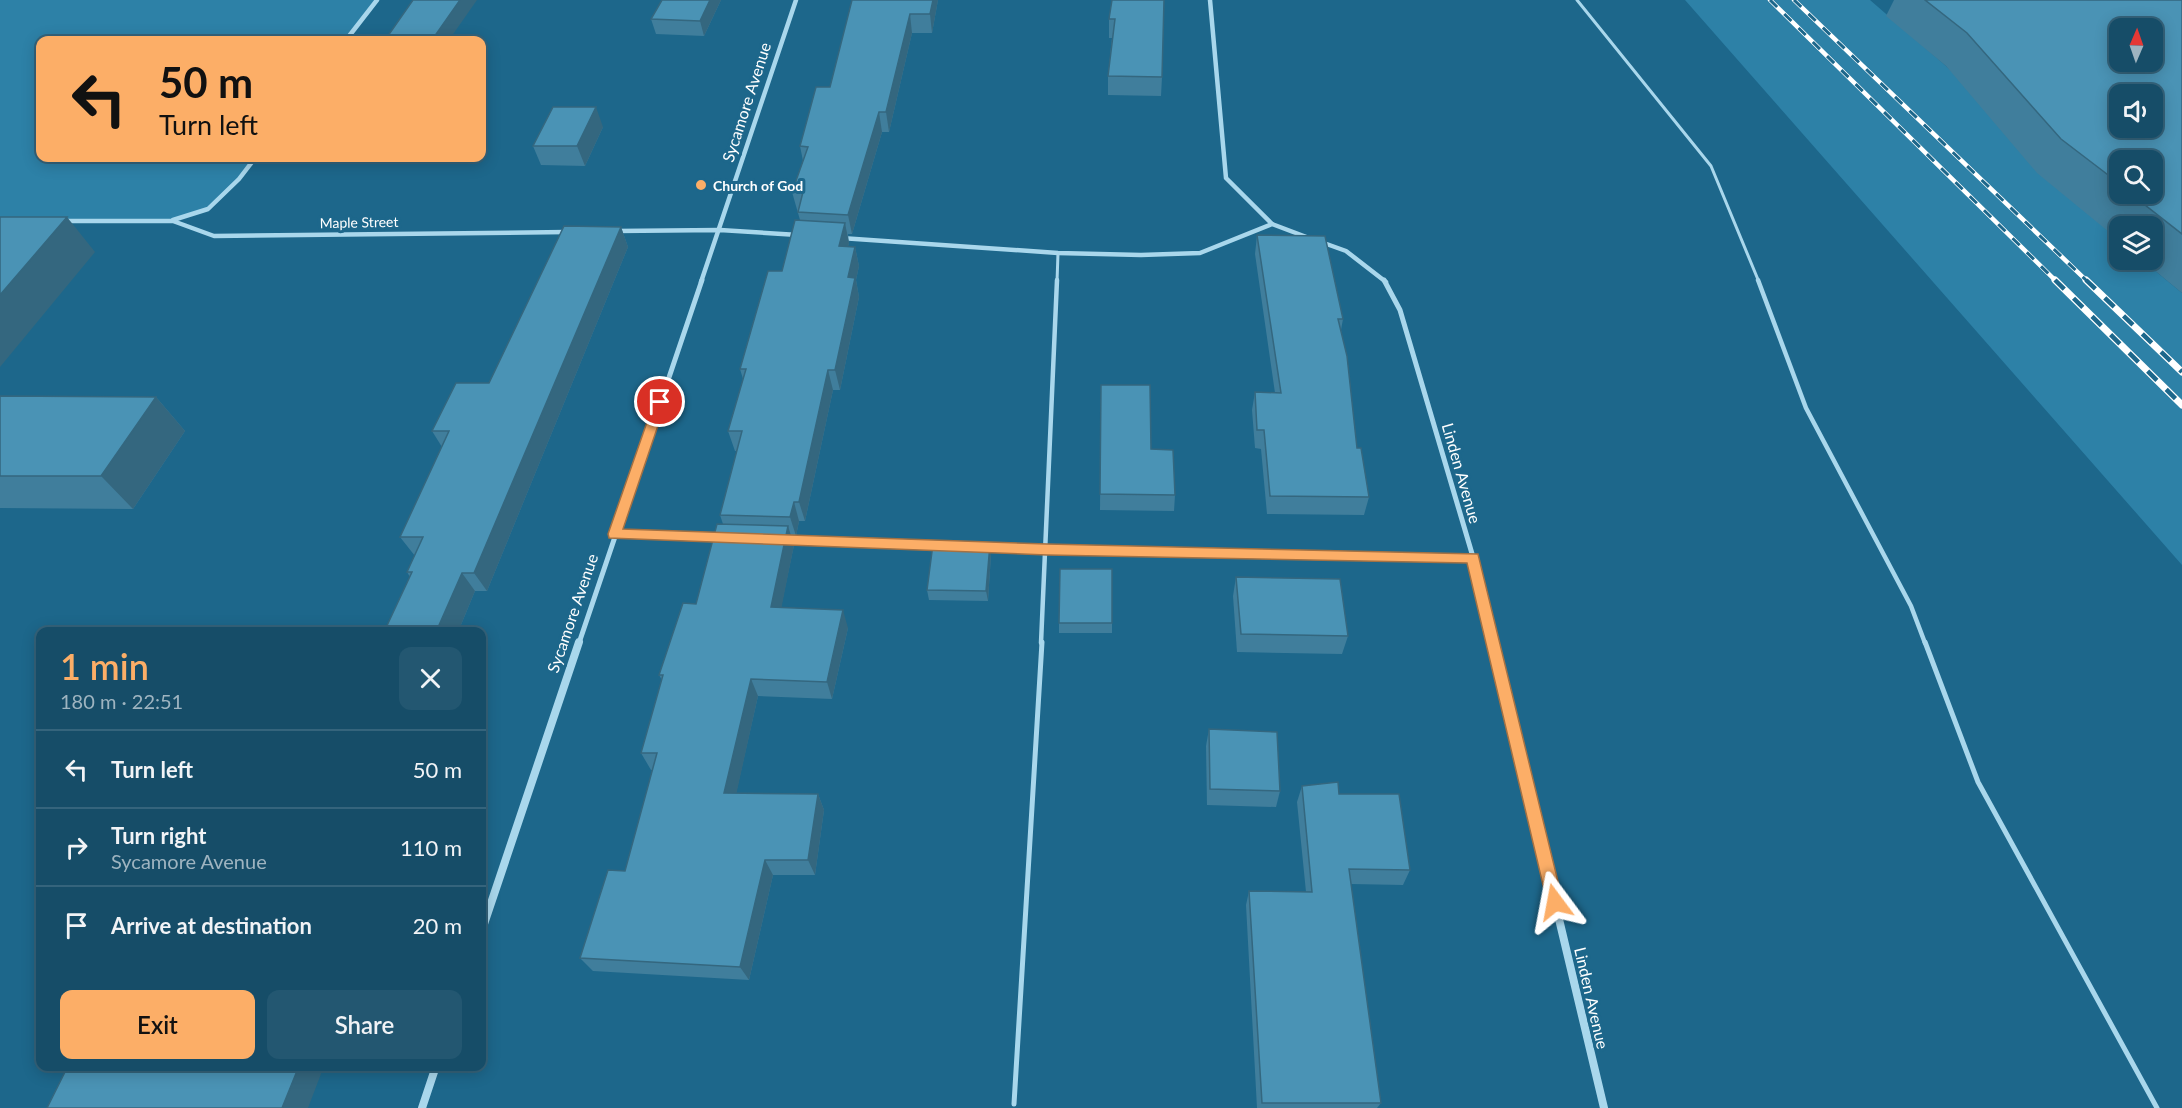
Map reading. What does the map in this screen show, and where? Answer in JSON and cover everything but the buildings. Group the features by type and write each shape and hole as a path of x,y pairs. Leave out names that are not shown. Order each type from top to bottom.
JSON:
{"street":[{"path":"349,36 377,0"},
{"name":"Sycamore Avenue","path":"486,918 796,0"},
{"name":"Linden Avenue","path":"1210,0 1226,178 1272,224 1346,251 1386,282 1400,310 1473,557 1604,1108"},
{"path":"172,220 208,209 252,162"},
{"name":"Maple Street","path":"57,220 172,220 214,236 579,232"},
{"path":"837,238 1058,253 1141,255 1200,253 1272,224"},
{"path":"614,231 720,230 802,236"},
{"path":"422,1108 434,1071"}],"lane":[{"path":"1577,0 1711,166 1771,312 1806,408 1911,606 1978,782 2157,1108"},
{"path":"1014,1104 1047,550 1058,253"},
{"path":"614,534 720,538"},
{"path":"778,540 942,546"},
{"path":"977,547 1473,557"}],"shaded area":[{"path":"0,0 377,0 349,36 36,36 36,162 252,162 208,209 173,221 0,221"},
{"path":"1685,0 1870,0 1946,66 2109,231 2109,270 2154,270 2182,293 2182,565"}],"railway":[{"path":"1770,0 2057,282"},
{"path":"1794,0 2088,282"},
{"path":"2055,280 2182,405"},
{"path":"2086,280 2182,372"}],"place":[{"name":"Church of God","path":"701,185"}],"route":[{"path":"660,402 614,534 1047,550 1473,557 1555,902"}]}
